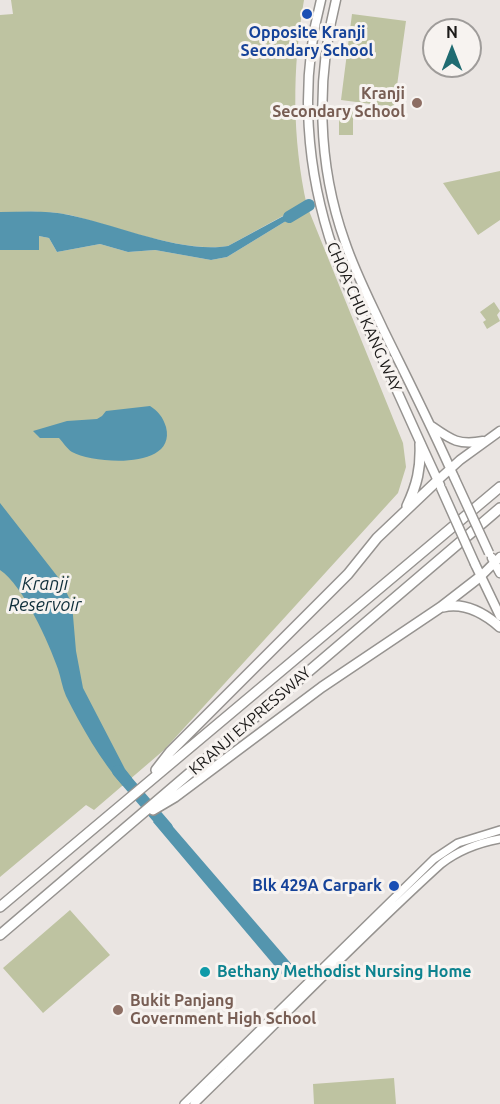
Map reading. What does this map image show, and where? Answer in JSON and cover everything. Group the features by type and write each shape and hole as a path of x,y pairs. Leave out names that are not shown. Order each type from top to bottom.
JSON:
{"highway":[{"path":"405,511 416,486 421,464 420,444"},
{"path":"148,782 170,752 348,574 377,538 405,511 439,484"},
{"name":"KRANJI EXPRESSWAY","path":"0,907 500,487"},
{"name":"KRANJI EXPRESSWAY","path":"163,800 500,508"},
{"path":"0,935 123,829 322,687 441,607 481,576"},
{"path":"441,607 452,605 475,610 500,627"}],"main road":[{"name":"CHOA CHU KANG WAY","path":"321,0 311,55 308,127 322,216 334,254 354,299 500,616"},
{"name":"CHOA CHU KANG WAY","path":"336,0 322,86 324,142 331,195 345,242 364,289 489,553 497,560 500,573"},
{"path":"429,424 457,442 487,440"},
{"path":"439,484 500,431"},
{"path":"481,576 497,560"}],"street":[{"path":"184,1104 434,860 458,843 500,830"},
{"path":"194,1104 441,864 468,847 500,839"}],"green space":[{"path":"11,0 304,0 297,52 295,103 299,155 307,206 403,443 406,467 398,493 164,750 94,810 86,805 0,877 0,250 39,250 39,236 49,238 57,252 100,244 128,252 155,250 211,260 227,257 304,210 301,206 228,246 211,247 192,246 151,238 65,214 0,212 0,15 13,14"},
{"path":"352,14 406,21 394,107 341,100"},
{"path":"339,107 353,107 353,135 339,135"},
{"path":"500,171 500,220 478,235 443,183"},
{"path":"494,302 500,311 497,315 500,321 487,329 483,322 486,320 480,312"},
{"path":"70,910 110,955 43,1013 3,968"},
{"path":"394,1078 396,1104 314,1104 313,1084"}],"water":[{"path":"302,206 304,210 227,257 211,260 155,250 128,252 100,244 57,252 49,238 39,236 39,250 0,250 0,212 61,213 148,237 190,246 210,247 228,246"},
{"path":"150,406 163,420 166,427 166,441 159,451 147,457 114,461 83,456 70,451 59,438 40,438 33,431 67,421 97,419 106,411"},
{"name":"Kranji Reservoir","path":"0,503 61,581 72,604 76,651 83,688 125,769 132,778 123,786 99,754 72,707 54,658 34,615 18,588 0,570"},
{"path":"162,814 294,967 284,977 153,822"}],"waterway":[{"path":"289,217 309,205"},
{"path":"118,771 167,828"}],"place":[{"name":"Opposite Kranji Secondary School","path":"307,14"},
{"name":"Kranji Secondary School","path":"417,103"},
{"name":"Blk 429A Carpark","path":"394,886"},
{"name":"Bethany Methodist Nursing Home","path":"205,972"},
{"name":"Bukit Panjang Government High School","path":"118,1010"}]}
